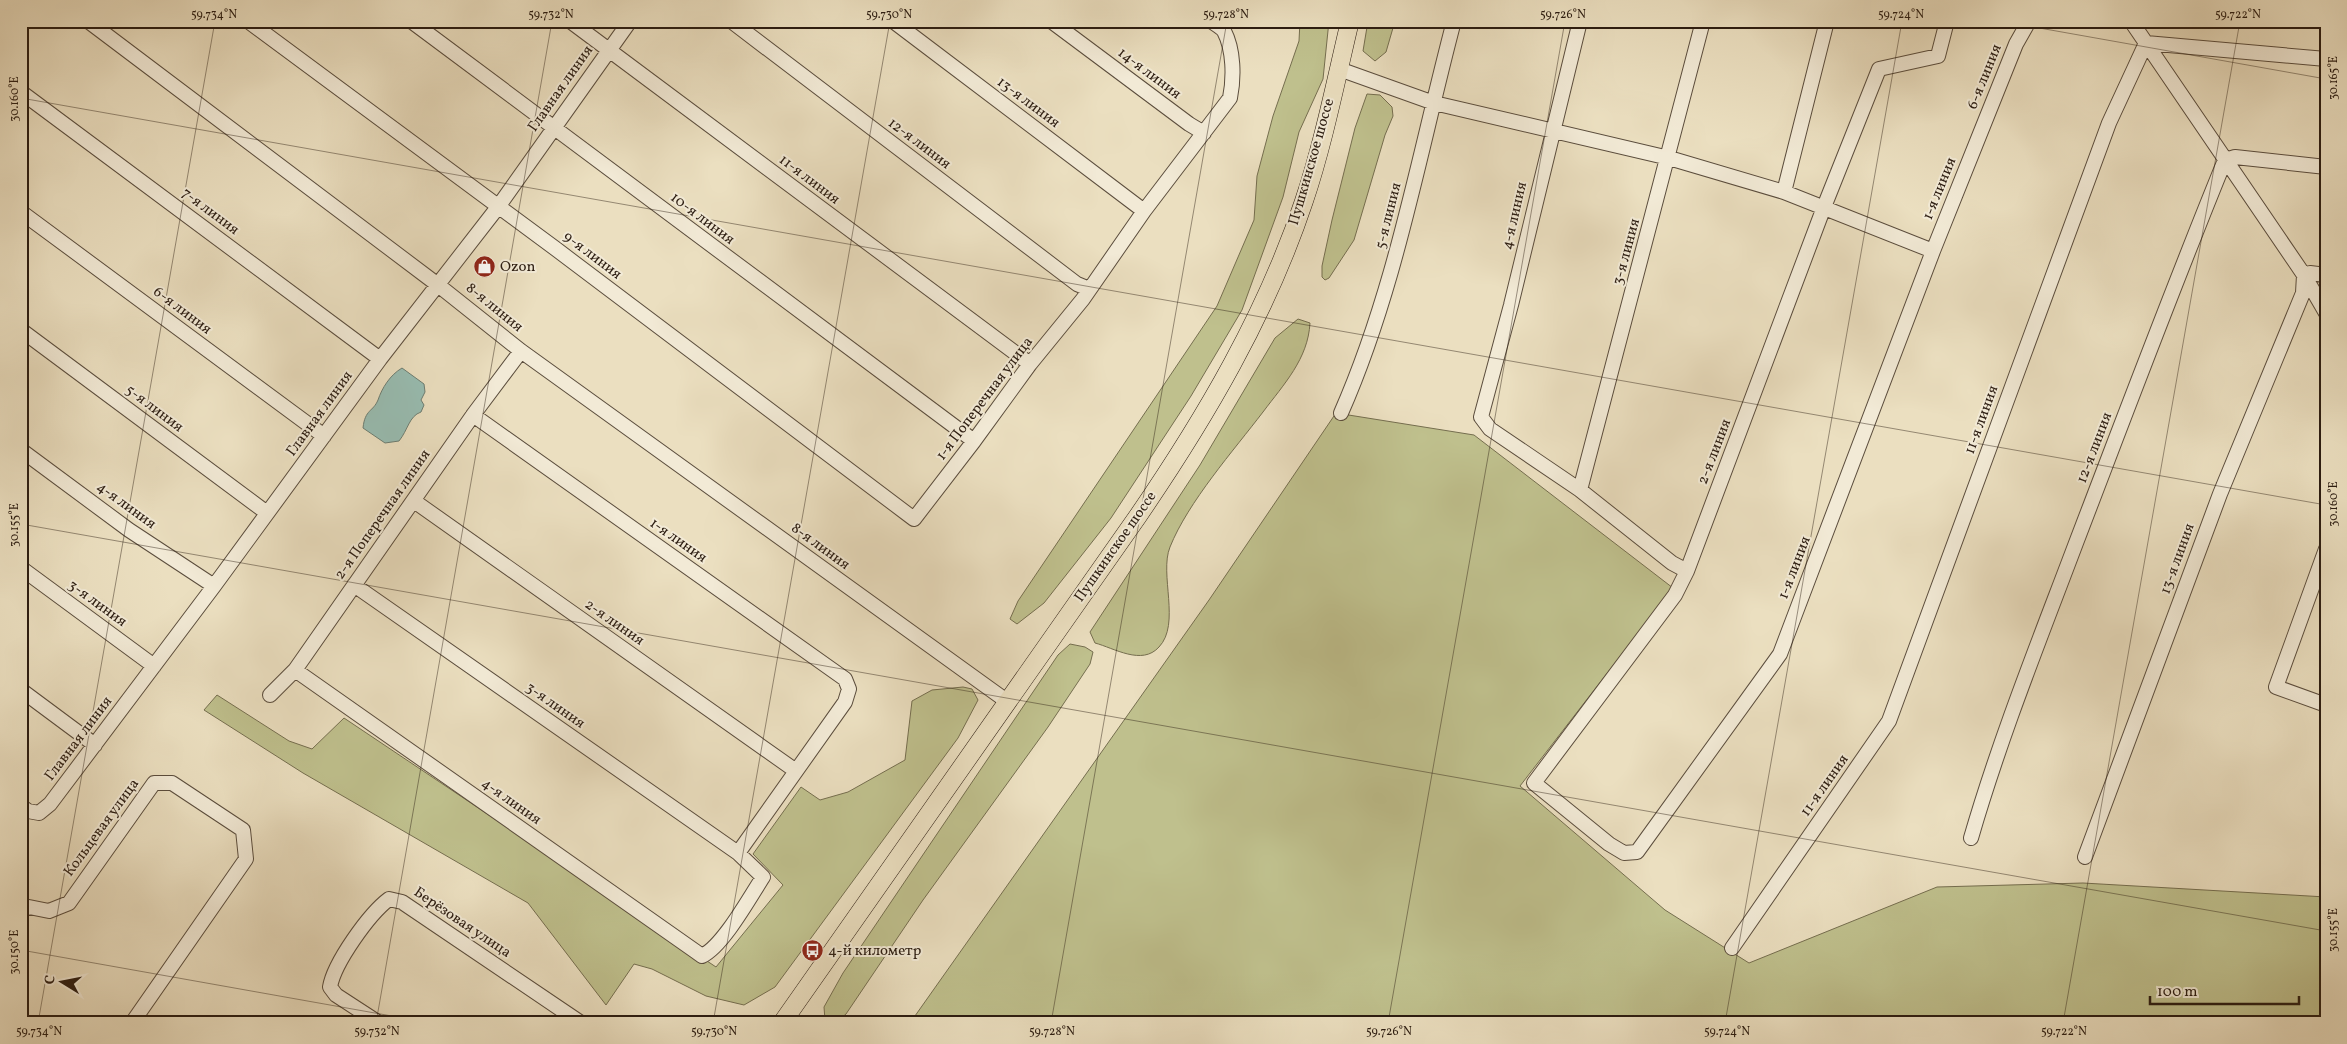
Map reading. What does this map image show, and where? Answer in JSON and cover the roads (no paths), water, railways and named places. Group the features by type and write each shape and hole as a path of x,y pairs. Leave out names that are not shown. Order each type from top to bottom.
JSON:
{"main road":[{"name":"Пушкинское шоссе","path":"782,1023 1159,485 1220,388 1267,292 1304,201 1350,21"}],"street":[{"name":"8-я линия","path":"88,21 438,284 522,351 1008,702"},
{"name":"9-я линия","path":"248,21 914,519"},
{"name":"10-я линия","path":"411,21 974,441"},
{"name":"11-я линия","path":"570,21 1030,364"},
{"name":"Главная линия","path":"24,808 38,813 50,804 214,586 380,359 498,207 630,21"},
{"name":"12-я линия","path":"731,21 1077,284 1086,294"},
{"name":"13-я линия","path":"892,21 1144,211"},
{"name":"14-я линия","path":"1052,21 1189,124 1204,133"},
{"name":"1-я Поперечная улица","path":"914,519 1030,364 1086,294 1144,211 1230,98 1234,78 1228,43 1223,30 1211,21"},
{"name":"5-я линия","path":"1341,414 1362,365 1382,304 1400,241 1454,21"},
{"name":"4-я линия","path":"1580,21 1511,305 1481,417 1490,428 1580,490"},
{"name":"3-я линия","path":"1580,490 1669,158 1703,21"},
{"path":"1784,192 1827,21"},
{"name":"2-я линия","path":"1534,783 1675,595 1688,571 1824,207 1879,69 1938,56 1947,21"},
{"name":"6-я линия","path":"1975,146 2016,44 2029,21"},
{"path":"2130,21 2225,160 2307,274 2326,313"},
{"name":"11-я линия","path":"1732,948 1889,721 2106,132 2146,43"},
{"path":"2146,43 2326,60"},
{"path":"1339,68 1434,103 1669,158 1784,192 1933,251"},
{"name":"7-я линия","path":"21,92 380,359"},
{"name":"1-я линия","path":"1534,783 1609,844 1624,853 1637,852 1780,654 1933,251 1975,146"},
{"path":"2225,160 2235,157 2322,166"},
{"name":"12-я линия","path":"1971,838 1985,791 2027,674 2174,286 2225,160"},
{"name":"6-я линия","path":"21,212 324,436"},
{"name":"13-я линия","path":"2085,856 2220,494 2303,293 2307,274"},
{"path":"2307,274 2326,275"},
{"name":"5-я линия","path":"21,330 267,513"},
{"name":"2-я Поперечная линия","path":"270,695 295,670 473,415 522,351"},
{"name":"1-я линия","path":"473,415 845,679 849,689 845,702 796,771"},
{"name":"4-я линия","path":"21,450 129,530 214,586"},
{"path":"1580,490 1672,563 1688,571"},
{"name":"2-я линия","path":"414,501 796,771"},
{"path":"2326,549 2276,687 2326,706"},
{"name":"3-я линия","path":"21,568 154,666"},
{"name":"3-я линия","path":"354,585 738,853 763,877 709,952"},
{"name":"4-я линия","path":"295,670 702,956 709,952"},
{"path":"21,690 95,745"},
{"path":"738,853 796,771"},
{"name":"Кольцевая улица","path":"21,911 29,907 49,911 68,903 154,783 172,783 243,830 246,859 133,1023"},
{"name":"Берёзовая улица","path":"379,1023 336,995 330,986 332,972 377,908 389,899 402,902 581,1023"}],"water":[{"path":"402,368 424,384 425,392 421,400 424,405 421,412 411,420 399,441 385,443 363,428 365,417 376,404 387,382"}],"place":[{"name":"Ozon","path":"484,267"},
{"name":"4-й километр","path":"812,951"}]}
